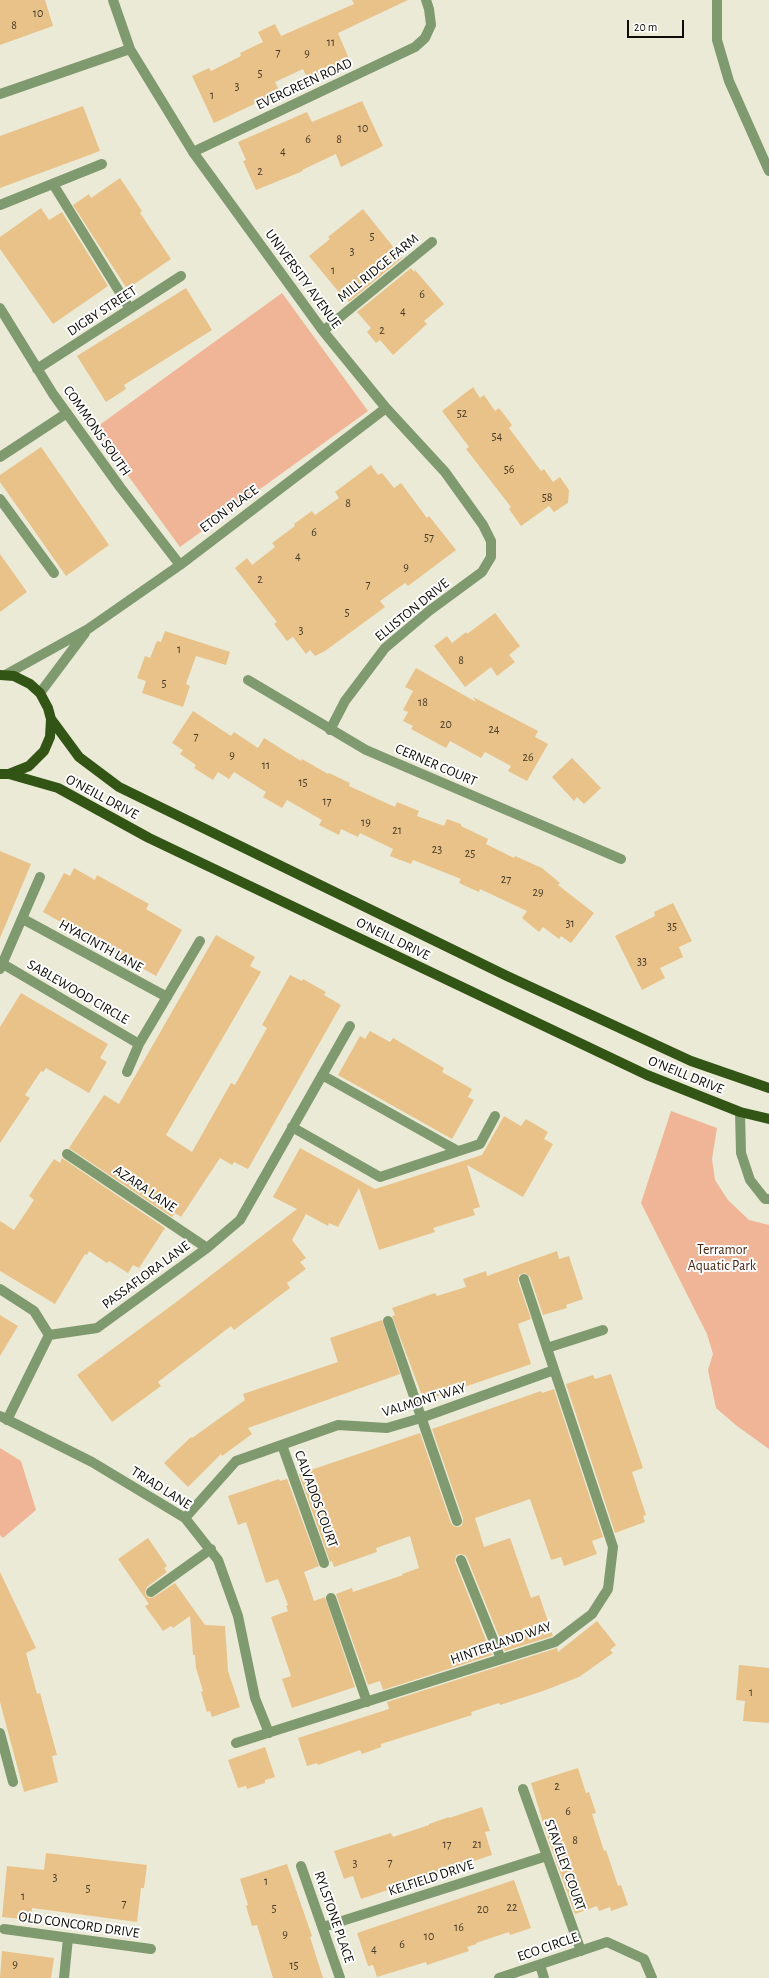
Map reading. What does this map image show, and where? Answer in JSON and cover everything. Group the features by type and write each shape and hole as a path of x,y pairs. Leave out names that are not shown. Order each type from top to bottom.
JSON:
{"main road":[{"name":"O'NEILL DRIVE","path":"2,675 14,676 30,684 40,693 48,708 51,719 50,737 44,751 29,766 5,774"},
{"name":"O'NEILL DRIVE","path":"51,719 79,757 118,786 514,980 691,1061 769,1088"},
{"name":"O'NEILL DRIVE","path":"5,774 58,788 150,838 566,1038 647,1075 740,1112 769,1119"}],"street":[{"name":"UNIVERSITY AVENUE","path":"112,0 130,50 193,152 323,331 386,408 445,472 483,525 491,541 491,557"},
{"name":"EVERGREEN ROAD","path":"193,152 415,47 425,38 432,25 430,9 426,0"},
{"path":"717,0 717,40 729,81 769,171"},
{"path":"0,94 130,50"},
{"path":"0,205 102,164"},
{"path":"53,184 130,309"},
{"name":"MILL RIDGE FARM","path":"323,331 432,242"},
{"name":"DIGBY STREET","path":"38,369 181,276"},
{"name":"COMMONS SOUTH","path":"0,308 67,413 120,487 180,565"},
{"name":"ETON PLACE","path":"2,675 88,629 180,565 386,408"},
{"path":"0,457 67,413"},
{"path":"0,499 54,574"},
{"name":"ELLISTON DRIVE","path":"330,730 345,701 385,648 429,611 482,572 491,557"},
{"name":"ETON PLACE","path":"40,693 88,629"},
{"name":"CERNER COURT","path":"248,680 366,750 621,859"},
{"name":"SABLEWOOD CIRCLE","path":"40,877 1,967 139,1044"},
{"name":"HYACINTH LANE","path":"23,919 167,997"},
{"path":"127,1072 139,1044 200,941"},
{"name":"PASSAFLORA LANE","path":"49,1335 97,1328 207,1248 240,1220 350,1026"},
{"path":"322,1075 458,1152"},
{"path":"740,1112 741,1153 750,1180 765,1199 769,1199"},
{"path":"292,1127 380,1177 480,1144 495,1116"},
{"name":"AZARA LANE","path":"67,1154 207,1248"},
{"name":"HINTERLAND WAY","path":"236,1743 555,1642 592,1614 608,1589 613,1547 524,1279"},
{"path":"0,1289 34,1312 49,1335 4,1418"},
{"path":"388,1321 457,1521"},
{"path":"547,1348 603,1330"},
{"name":"VALMONT WAY","path":"185,1518 236,1461 338,1425 387,1428 421,1418 554,1370"},
{"name":"TRIAD LANE","path":"4,1418 92,1462 185,1518 211,1549 218,1560 238,1616 255,1698 269,1733"},
{"name":"CALVADOS COURT","path":"282,1445 324,1563"},
{"path":"151,1592 211,1549"},
{"path":"461,1560 501,1660"},
{"path":"331,1598 367,1702"},
{"path":"0,1735 13,1782"},
{"name":"STAVELEY COURT","path":"523,1789 581,1951"},
{"name":"KELFIELD DRIVE","path":"323,1927 547,1856"},
{"name":"RYLSTONE PLACE","path":"301,1866 340,1978"},
{"name":"OLD CONCORD DRIVE","path":"4,1929 151,1948"},
{"path":"64,1978 68,1938"},
{"name":"ECO CIRCLE","path":"499,1978 607,1942 644,1959 652,1978"},
{"path":"540,1965 544,1978"}],"green space":[{"path":"282,293 368,411 180,547 94,429"},
{"name":"Terramor Aquatic Park","path":"671,1111 717,1128 712,1159 715,1180 728,1200 749,1220 769,1225 769,1449 737,1426 716,1408 708,1370 713,1354 707,1334 641,1203"},
{"path":"0,1448 21,1461 36,1510 3,1538 0,1535"}],"building":[{"path":"0,0 45,0 53,26 0,45"},
{"path":"352,0 408,0 338,33 350,61 308,80 303,69 275,82 280,92 214,123 192,76 209,68 211,71 241,56 240,53 263,42 258,32 275,24 281,36 354,4"},
{"path":"362,101 383,146 341,167 336,154 302,170 303,171 256,190 243,161 246,160 238,142 307,112 312,122"},
{"path":"83,106 100,151 0,188 0,136"},
{"path":"120,178 142,211 140,213 171,259 127,289 73,205 89,194 91,198"},
{"path":"41,208 49,220 62,212 108,286 53,324 0,249 0,237"},
{"path":"363,209 402,258 349,302 343,295 342,296 309,256 330,239 328,237"},
{"path":"411,268 414,272 415,270 444,304 424,321 427,324 393,355 380,340 376,343 367,332 371,328 357,312"},
{"path":"186,288 212,330 124,385 126,389 106,402 77,356"},
{"path":"473,387 480,398 484,395 495,411 499,408 512,425 509,428 541,471 544,469 553,482 560,477 569,490 568,503 554,512 549,506 521,526 509,509 511,507 466,449 469,447 442,411"},
{"path":"41,447 109,545 66,576 0,482 0,475"},
{"path":"371,465 378,475 382,473 394,488 401,483 427,518 429,516 456,550 408,586 405,583 380,601 385,607 325,651 315,656 310,650 306,654 293,637 287,641 274,624 277,622 235,568 247,558 252,565 275,547 272,543 295,526 294,524 312,511 315,515 339,498 335,492"},
{"path":"0,554 27,592 0,612"},
{"path":"495,613 520,646 509,655 515,662 497,676 491,667 465,687 434,646 447,636 452,643 466,632 467,634"},
{"path":"165,631 230,652 226,665 196,656 186,684 190,686 183,707 142,693 146,681 137,678 145,656 150,658 157,641 161,642"},
{"path":"416,668 476,702 473,697 538,731 535,737 548,744 527,781 508,771 511,766 485,752 481,758 450,741 446,748 411,729 413,726 403,721 408,712 403,710 413,691 405,687"},
{"path":"193,711 231,736 234,732 258,748 264,738 301,761 302,759 328,774 329,773 350,783 349,786 395,807 397,802 419,811 417,816 444,826 447,819 461,824 461,826 488,839 486,844 514,858 515,856 542,868 560,883 558,885 594,913 571,943 561,936 559,939 543,927 539,932 522,918 527,911 480,889 479,892 459,883 461,879 413,860 411,864 390,856 393,849 360,833 358,837 341,829 339,835 319,825 322,820 287,800 282,808 263,797 266,792 234,772 229,779 218,772 213,780 194,768 196,765 180,754 183,750 172,743"},
{"path":"572,758 601,788 584,804 577,797 574,801 552,777"},
{"path":"0,851 31,864 0,938"},
{"path":"74,868 95,880 97,875 149,904 146,909 182,930 156,976 43,912 64,873 70,876"},
{"path":"673,903 692,941 679,947 683,957 660,968 665,978 642,990 615,936 655,916 654,912"},
{"path":"216,935 255,957 250,966 261,972 166,1135 192,1152 231,1083 235,1085 267,1028 262,1025 290,975 302,981 303,979 326,992 324,995 341,1005 248,1169 234,1162 232,1165 220,1158 181,1217 175,1213 172,1217 69,1148 104,1095 119,1104"},
{"path":"21,993 108,1044 100,1058 107,1062 89,1093 46,1068 43,1072 41,1071 25,1095 30,1098 0,1143 0,1027"},
{"path":"370,1031 390,1042 393,1038 444,1068 442,1072 472,1089 468,1097 474,1100 452,1139 338,1075 360,1036 365,1039"},
{"path":"504,1116 521,1126 526,1119 548,1132 544,1139 553,1144 523,1197 467,1165 480,1207 473,1209 475,1215 433,1228 435,1232 379,1250 359,1188 338,1227 329,1223 328,1226 306,1214 292,1240 306,1258 300,1262 306,1269 287,1283 290,1288 234,1330 231,1326 158,1382 161,1386 112,1422 77,1375 175,1303 297,1209 273,1197 300,1148 375,1189 482,1155"},
{"path":"62,1158 165,1228 139,1268 133,1265 128,1273 109,1261 107,1263 89,1251 87,1255 85,1254 55,1304 0,1271 0,1221 14,1230 34,1200 29,1196 54,1159 60,1163"},
{"path":"557,1251 559,1259 569,1256 583,1299 566,1305 567,1308 543,1315 530,1277 525,1273 519,1275 518,1281 531,1319 518,1324 531,1364 424,1401 392,1316 395,1315 392,1308 435,1293 437,1296 466,1287 463,1279 486,1271 487,1276"},
{"path":"0,1315 18,1326 0,1356"},
{"path":"382,1320 400,1374 248,1428 252,1434 222,1456 221,1454 188,1487 164,1463 191,1437 192,1438 245,1400 243,1394 338,1362 330,1338"},
{"path":"611,1374 643,1468 632,1472 646,1515 643,1516 645,1522 615,1533 566,1384 593,1375 595,1379"},
{"path":"554,1389 603,1537 592,1541 597,1554 564,1566 561,1557 551,1560 530,1499 475,1518 484,1547 510,1538 531,1598 539,1595 553,1636 505,1651 467,1558 465,1555 459,1554 456,1556 455,1562 492,1655 383,1690 380,1681 368,1685 336,1594 352,1588 353,1592 419,1568 410,1536 376,1548 377,1552 334,1567 332,1561 330,1562 299,1474 420,1433 451,1523 453,1526 459,1527 462,1525 463,1519 432,1429 541,1391 542,1393"},
{"path":"279,1479 280,1481 287,1479 319,1566 304,1572 314,1601 325,1597 355,1687 292,1708 282,1679 291,1676 271,1617 288,1611 286,1606 288,1605 278,1579 266,1583 246,1522 238,1525 228,1496"},
{"path":"148,1538 167,1566 164,1568 167,1572 147,1587 145,1592 146,1595 149,1598 154,1597 175,1583 205,1625 225,1626 228,1671 240,1707 212,1717 210,1711 207,1712 201,1692 203,1691 196,1668 195,1655 193,1655 190,1616 173,1628 171,1626 163,1631 145,1606 149,1604 118,1559"},
{"path":"0,1572 36,1648 26,1653 37,1694 40,1693 57,1755 52,1756 58,1782 24,1792 0,1702"},
{"path":"597,1621 616,1645 610,1650 613,1653 579,1677 500,1705 499,1703 471,1712 472,1715 381,1744 381,1747 362,1754 360,1750 318,1765 317,1763 307,1766 298,1738 389,1709 387,1702 557,1648 558,1652"},
{"path":"739,1665 769,1668 769,1723 743,1721 745,1701 736,1700"},
{"path":"265,1747 275,1777 265,1780 265,1783 247,1789 246,1786 238,1788 228,1760"},
{"path":"578,1768 586,1793 589,1792 596,1813 592,1814 604,1851 606,1850 618,1886 621,1885 628,1905 611,1911 610,1907 599,1911 597,1906 575,1914 547,1836 531,1783"},
{"path":"482,1807 490,1831 485,1832 492,1855 361,1899 353,1876 344,1879 334,1851 391,1833 393,1837"},
{"path":"46,1853 147,1865 144,1888 141,1888 137,1922 32,1908 31,1920 2,1917 7,1866 44,1870"},
{"path":"287,1864 312,1936 310,1937 323,1978 273,1978 257,1925 252,1926 246,1906 248,1905 240,1879"},
{"path":"514,1880 531,1928 510,1935 509,1932 476,1943 477,1944 467,1947 469,1951 427,1965 426,1962 377,1977 373,1965 368,1966 357,1933"},
{"path":"2,1951 54,1958 51,1978 0,1978"}]}
